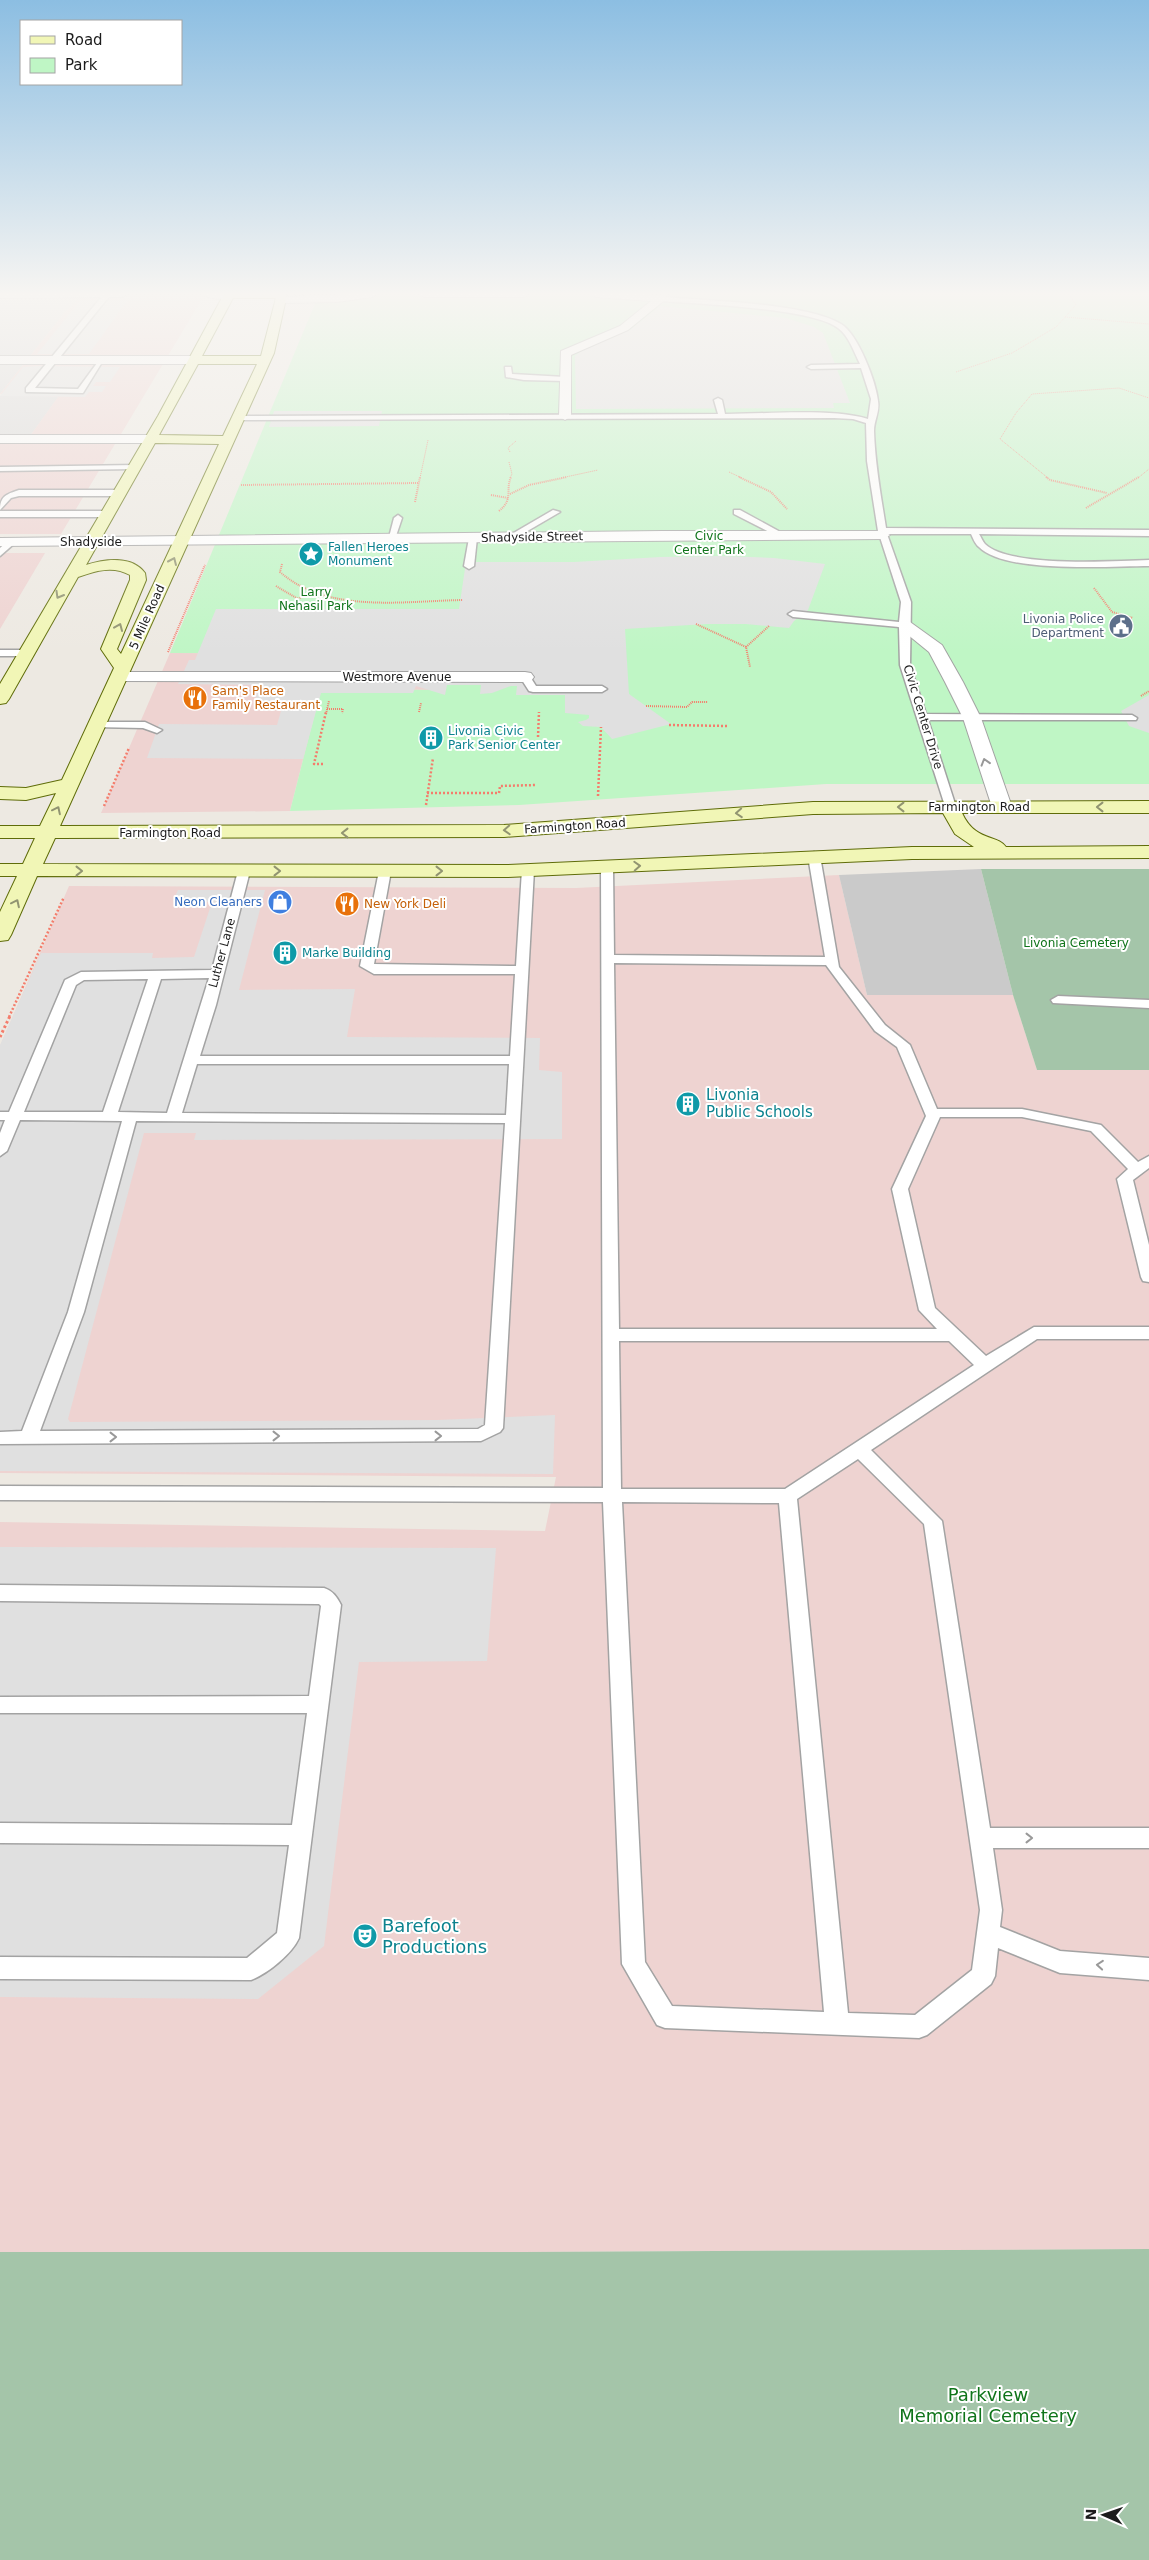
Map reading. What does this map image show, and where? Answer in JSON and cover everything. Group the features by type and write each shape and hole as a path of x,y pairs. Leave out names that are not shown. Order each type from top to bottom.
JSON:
{"main road":[{"path":"0,698 165,413"},
{"name":"5 Mile Road","path":"0,935 240,413"},
{"path":"150,439 227,440"},
{"path":"70,575 100,565 124,566 137,573 138,580 109,649 122,673"},
{"path":"0,793 26,794 70,784"},
{"path":"950,807 963,833 984,844 1016,852"},
{"name":"Farmington Road","path":"0,870 528,870 602,846 814,808 1149,807"},
{"name":"Farmington Road","path":"0,832 451,832 602,846 814,856 1016,852 1149,852"},
{"path":"244,871 253,833"}],"street":[{"path":"0,439 150,439"},
{"name":"Shadyside Street","path":"181,542 883,533"},
{"name":"Shadyside","path":"6,542 181,542"},
{"path":"904,625 936,649 972,718 986,768 1002,807"},
{"name":"Westmore Avenue","path":"122,673 525,677"}],"lane":[{"name":"Civic Center Drive","path":"873,413 870,422 871,460 883,533 906,602 904,625 905,665 950,807"},
{"path":"238,418 834,416 854,417 870,422"},
{"path":"0,469 134,468"},
{"path":"0,508 8,496 19,493 119,493"},
{"path":"509,538 556,512"},
{"path":"738,512 780,534"},
{"path":"0,514 106,514"},
{"path":"391,539 398,518"},
{"path":"883,533 1149,533"},
{"path":"974,533 983,547 1006,557 1041,563 1149,563"},
{"path":"469,566 473,538"},
{"path":"0,553 6,542"},
{"path":"793,614 904,625"},
{"path":"0,653 26,653"},
{"path":"525,677 533,689 602,689"},
{"path":"923,717 1132,718"},
{"path":"98,725 145,725 157,730"},
{"path":"602,846 607,959 612,1494 634,1964 665,2017 919,2027 983,1976 991,1910 933,1521 860,1450"},
{"path":"814,856 832,967 880,1028 903,1045 933,1116 900,1190 927,1310 986,1366"},
{"path":"0,1438 481,1435 494,1428 528,870"},
{"name":"Luther Lane","path":"208,1005 244,871"},
{"path":"385,871 367,966 374,970 522,970"},
{"path":"607,959 832,961"},
{"path":"0,1151 7,1116 70,983 81,976 216,974"},
{"path":"109,1116 156,975"},
{"path":"1058,1000 1149,1004"},
{"path":"173,1117 208,1005"},
{"path":"191,1060 516,1060"},
{"path":"932,1113 1022,1113 1096,1128 1143,1166 1126,1179 1149,1277"},
{"path":"7,1116 512,1118"},
{"path":"29,1437 76,1312 130,1116"},
{"path":"0,1493 788,1496 1034,1333 1149,1333"},
{"path":"610,1335 953,1335"},
{"path":"788,1496 837,2024"},
{"path":"0,1593 324,1596 331,1605 288,1938 251,1969 0,1968"},
{"path":"0,1705 318,1704"},
{"path":"0,1833 302,1835"},
{"path":"980,1838 1149,1838"},
{"path":"988,1933 1060,1962 1149,1969"}],"path":[{"path":"1016,413 1000,439 1050,480 1106,494"},
{"path":"398,518 413,512 430,433"},
{"path":"473,538 477,531 505,506 510,494 508,484 512,474 509,462"},
{"path":"1072,533 1075,516 1106,494 1142,476 1149,469"},
{"path":"510,494 529,485 598,470"},
{"path":"729,472 771,492 790,512"},
{"path":"240,485 419,483"},
{"path":"491,495 508,498"},
{"path":"285,559 280,572 288,582 310,593 337,599 362,601 463,600"},
{"path":"1091,584 1112,612 1133,618"},
{"path":"276,586 291,593 298,599"},
{"path":"298,599 310,593"},
{"path":"296,609 298,599"},
{"path":"696,624 746,647"},
{"path":"746,647 769,626"},
{"path":"746,647 750,667"},
{"path":"323,764 314,764 331,694"},
{"path":"419,712 422,698"},
{"path":"646,706 687,706 692,702 708,702"},
{"path":"538,737 540,706"},
{"path":"327,709 343,709 342,712"},
{"path":"669,725 728,726"},
{"path":"598,802 601,727"},
{"path":"425,811 433,758"},
{"path":"427,793 499,793 500,786 536,785"}],"shaded area":[{"path":"0,413 46,413 30,436 0,436"},
{"path":"46,413 133,413 61,534 0,534 0,436 30,436"},
{"path":"273,413 382,413 379,426 269,427"},
{"path":"0,553 45,553 0,629"},
{"path":"721,556 774,558 825,564 808,610 794,621 789,628 746,624 706,624 625,629 629,694 671,724 612,739 601,727 583,726 578,722 586,720 589,718 589,715 565,713 565,695 516,695 517,686 511,686 492,693 480,694 481,685 447,685 445,695 416,686 413,693 321,693 303,759 147,758 159,724 277,725 283,704 254,703 260,685 178,684 189,660 195,660 216,609 459,609 466,562 574,562"},
{"path":"170,653 447,654 441,690 321,689 290,811 101,813"},
{"path":"1149,695 1149,733 1129,726 1121,711"},
{"path":"981,869 1013,995 867,995 839,875"},
{"path":"839,875 867,995 1013,995 1037,1070 1149,1070 1149,2249 0,2252 0,1522 545,1531 556,1477 0,1473 0,1046 69,886 576,888"},
{"path":"178,890 265,890 239,990 355,989 347,1037 540,1038 539,1070 562,1072 562,1139 194,1140 196,1133 144,1133 68,1419 70,1422 437,1420 555,1415 553,1474 0,1471 0,1045 41,953 153,953 152,958 194,957 212,902 173,901"},
{"path":"0,1547 496,1548 487,1661 359,1662 324,1946 258,1999 0,1997"}],"green space":[{"name":"Civic Center Park","path":"269,413 1149,413 1149,784 826,784 519,805 290,811 321,689 441,690 447,654 170,653"},
{"name":"Livonia Cemetery","path":"981,869 1149,869 1149,1070 1037,1070 1013,995"},
{"name":"Parkview Memorial Cemetery","path":"1149,2249 1149,2560 0,2560 0,2252"}],"place":[{"name":"Fallen Heroes Monument","path":"311,554"},
{"name":"Livonia Police Department","path":"1121,626"},
{"name":"Sam's Place Family Restaurant","path":"195,698"},
{"name":"Livonia Civic Park Senior Center","path":"431,738"},
{"name":"Neon Cleaners","path":"280,902"},
{"name":"New York Deli","path":"347,904"},
{"name":"Marke Building","path":"285,953"},
{"name":"Livonia Public Schools","path":"688,1104"},
{"name":"Barefoot Productions","path":"365,1936"}],"park label":[{"name":"Larry Nehasil Park","path":"316,599"}]}
